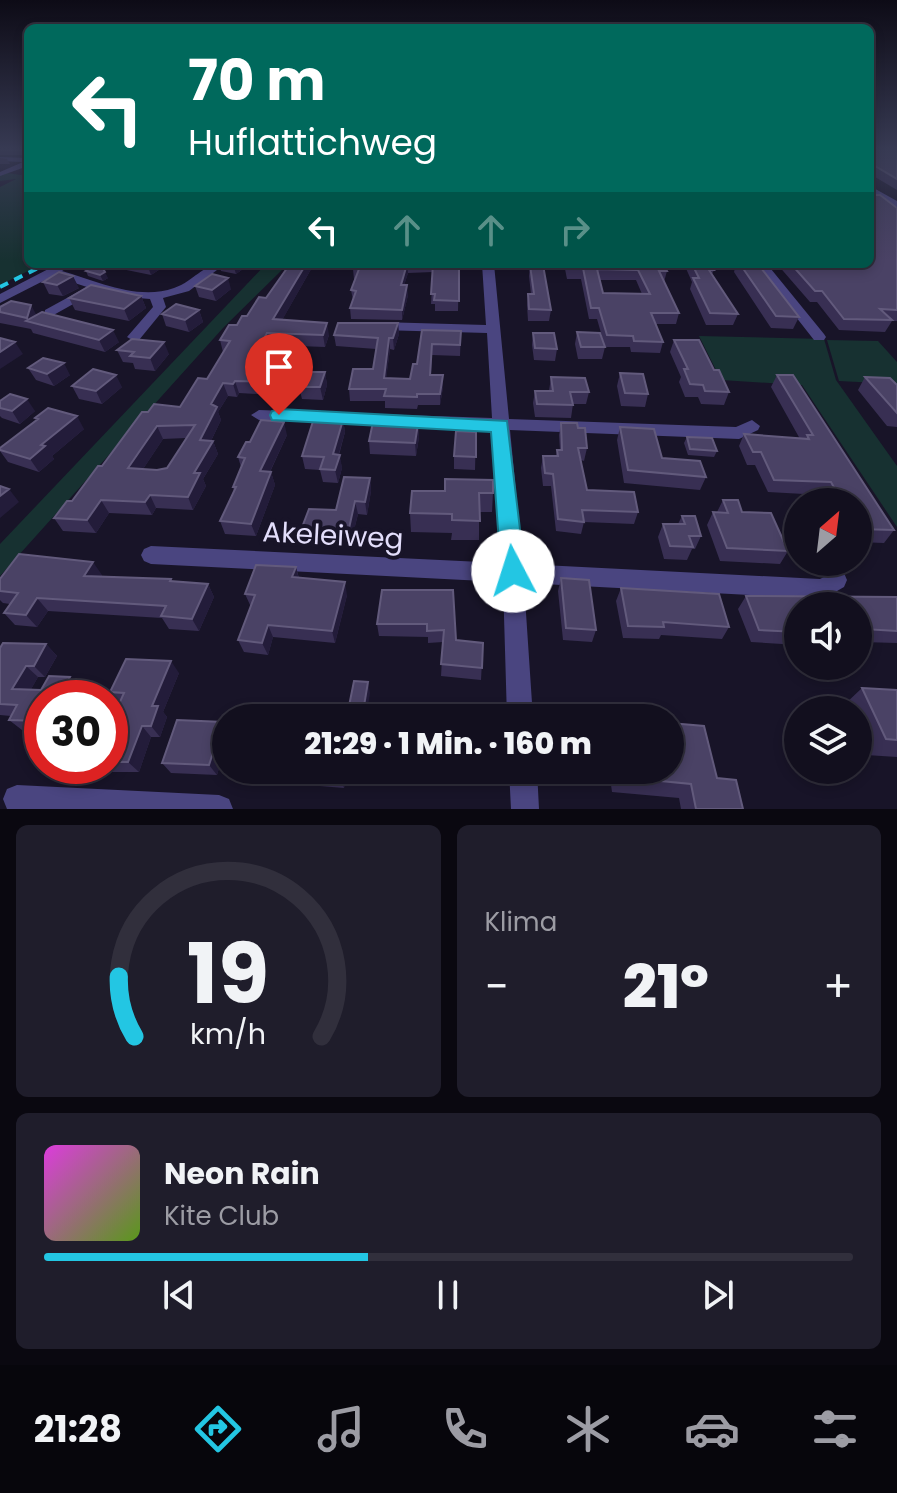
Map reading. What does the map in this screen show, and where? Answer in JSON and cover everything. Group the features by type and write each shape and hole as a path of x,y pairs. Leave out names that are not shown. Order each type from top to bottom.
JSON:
{"street":[{"path":"874,191 897,205"},
{"path":"0,299 59,268"},
{"path":"51,272 129,294 155,295 175,293 213,268"},
{"path":"488,268 513,571 519,704"},
{"path":"755,268 767,272 819,337"},
{"path":"50,313 98,285"},
{"path":"134,337 160,307 155,295"},
{"path":"367,326 494,329"},
{"path":"259,415 739,433 752,426"},
{"name":"Akeleiweg","path":"151,555 823,589 836,580"},
{"path":"524,784 525,809"},
{"path":"17,799 219,809"}],"green space":[{"path":"24,186 24,268 34,268 0,285 0,187"},
{"path":"262,268 284,268 223,328 0,576 0,544"},
{"path":"699,336 824,339 836,380 897,466 897,527 802,385 721,380"},
{"path":"827,340 878,341 897,362 897,384 839,381"}],"building":[{"path":"874,195 880,195 897,208 897,310 880,309 892,320 844,319 822,291 815,291 795,268 874,268"},
{"path":"102,268 105,272 100,275 86,271"},
{"path":"287,268 304,268 273,319 327,323 323,335 267,333 252,361 280,362 271,382 223,383 211,404 217,407 200,440 213,441 194,473 200,473 188,497 150,495 145,502 101,500 87,520 54,518 67,501 72,501 98,466 102,466 142,412 148,412 154,404 180,407 198,378 207,379 230,341 220,340 229,325 237,325 242,316 247,316 259,297 266,298","holes":["195,425 167,468 128,468 157,426"]},
{"path":"406,268 401,285 407,285 402,310 350,308 356,291 351,290 359,269 353,269"},
{"path":"433,268 459,268 459,301 434,300 435,294 431,294"},
{"path":"530,268 544,268 551,310 529,309 528,294 534,294"},
{"path":"583,268 665,268 667,271 659,271 679,313 651,313 663,342 634,341 633,336 607,335 599,308 591,308","holes":["597,269 638,270 650,294 603,293"]},
{"path":"694,268 713,268 714,270 709,270 738,314 710,313 693,278 699,278"},
{"path":"743,268 761,268 799,317 776,316"},
{"path":"59,272 73,276 57,285 43,282"},
{"path":"212,274 228,278 212,290 195,286"},
{"path":"91,285 141,296 124,309 69,298"},
{"path":"11,301 31,305 27,318 0,312 0,307"},
{"path":"176,304 199,310 185,320 162,314"},
{"path":"42,312 113,330 99,340 26,321"},
{"path":"338,323 398,323 393,338 389,338 384,378 410,379 413,364 417,364 422,330 461,331 460,345 432,344 430,375 443,375 440,394 384,396 386,389 349,389 353,369 373,369 378,338 334,335"},
{"path":"577,332 600,333 605,347 581,347"},
{"path":"533,333 554,333 557,349 535,348"},
{"path":"0,338 15,342 0,352"},
{"path":"132,339 164,342 150,358 130,356 134,352 117,350"},
{"path":"674,340 699,340 729,392 705,391 703,385 690,384 684,369 688,369"},
{"path":"43,358 64,363 47,374 28,368"},
{"path":"93,369 116,375 96,391 72,386"},
{"path":"305,372 325,372 320,387 299,387"},
{"path":"620,373 643,374 648,394 625,393"},
{"path":"777,375 793,375 867,488 834,488 831,482 774,480 761,452 753,452 744,434 809,439 807,435 813,435"},
{"path":"551,377 585,378 589,392 570,392 573,405 537,404 535,391 553,391"},
{"path":"865,377 890,378 897,385 897,413"},
{"path":"10,394 27,399 12,411 0,408 0,401"},
{"path":"48,408 77,416 41,445 45,446 30,459 0,450 38,419 35,418"},
{"path":"314,418 343,420 333,454 340,455 335,470 320,469 324,457 302,456"},
{"path":"261,420 284,422 260,471 271,472 251,524 220,521 245,458 238,457"},
{"path":"373,422 418,424 415,443 369,441"},
{"path":"561,423 577,423 578,428 585,428 587,448 578,448 587,490 634,492 638,512 582,510 584,522 558,519 553,474 545,473 543,456 558,456 557,450 562,450"},
{"path":"620,427 654,429 662,458 700,461 706,477 628,470"},
{"path":"456,431 476,432 476,457 454,456"},
{"path":"687,437 712,438 717,451 690,449"},
{"path":"344,477 370,478 365,502 355,501 348,533 301,530 309,509 336,510"},
{"path":"445,479 493,480 493,493 479,493 480,521 452,520 452,514 410,513 412,491 445,491"},
{"path":"0,486 9,489 0,496"},
{"path":"872,496 894,530 872,529"},
{"path":"723,500 738,500 742,512 771,513 784,542 784,551 727,548 713,512 728,513"},
{"path":"682,516 695,516 701,536 689,536 693,547 670,546 663,524 685,524"},
{"path":"19,554 93,562 84,576 171,579 208,584 192,619 161,616 166,606 37,598 26,615 4,613 18,593 0,591 0,579"},
{"path":"256,565 296,567 292,577 345,582 332,631 268,625 262,643 238,640 255,595 245,594"},
{"path":"561,578 589,580 596,630 566,628"},
{"path":"621,588 719,594 729,627 663,622 664,627 628,626"},
{"path":"382,590 453,590 456,640 483,643 482,668 441,664 444,630 427,631 427,624 377,624"},
{"path":"746,596 784,596 784,631 759,630"},
{"path":"872,597 897,597 897,631 872,629"},
{"path":"3,643 46,644 34,666 26,666 12,689 24,689 24,720 9,720 17,705 0,704 0,648"},
{"path":"126,659 171,661 152,706 158,706 151,726 142,726 128,762 128,680 116,680"},
{"path":"49,676 70,677 68,680 47,680"},
{"path":"354,681 368,682 364,704 349,704"},
{"path":"862,688 897,690 897,740 886,739 872,709 872,696 866,696"},
{"path":"177,720 212,722 209,765 162,763"},
{"path":"684,724 704,726 717,778 736,780 743,809 696,809 691,784 684,783"}],"railway":[{"path":"0,287 38,268"}],"route":[{"path":"279,415 500,426 513,571"}]}
